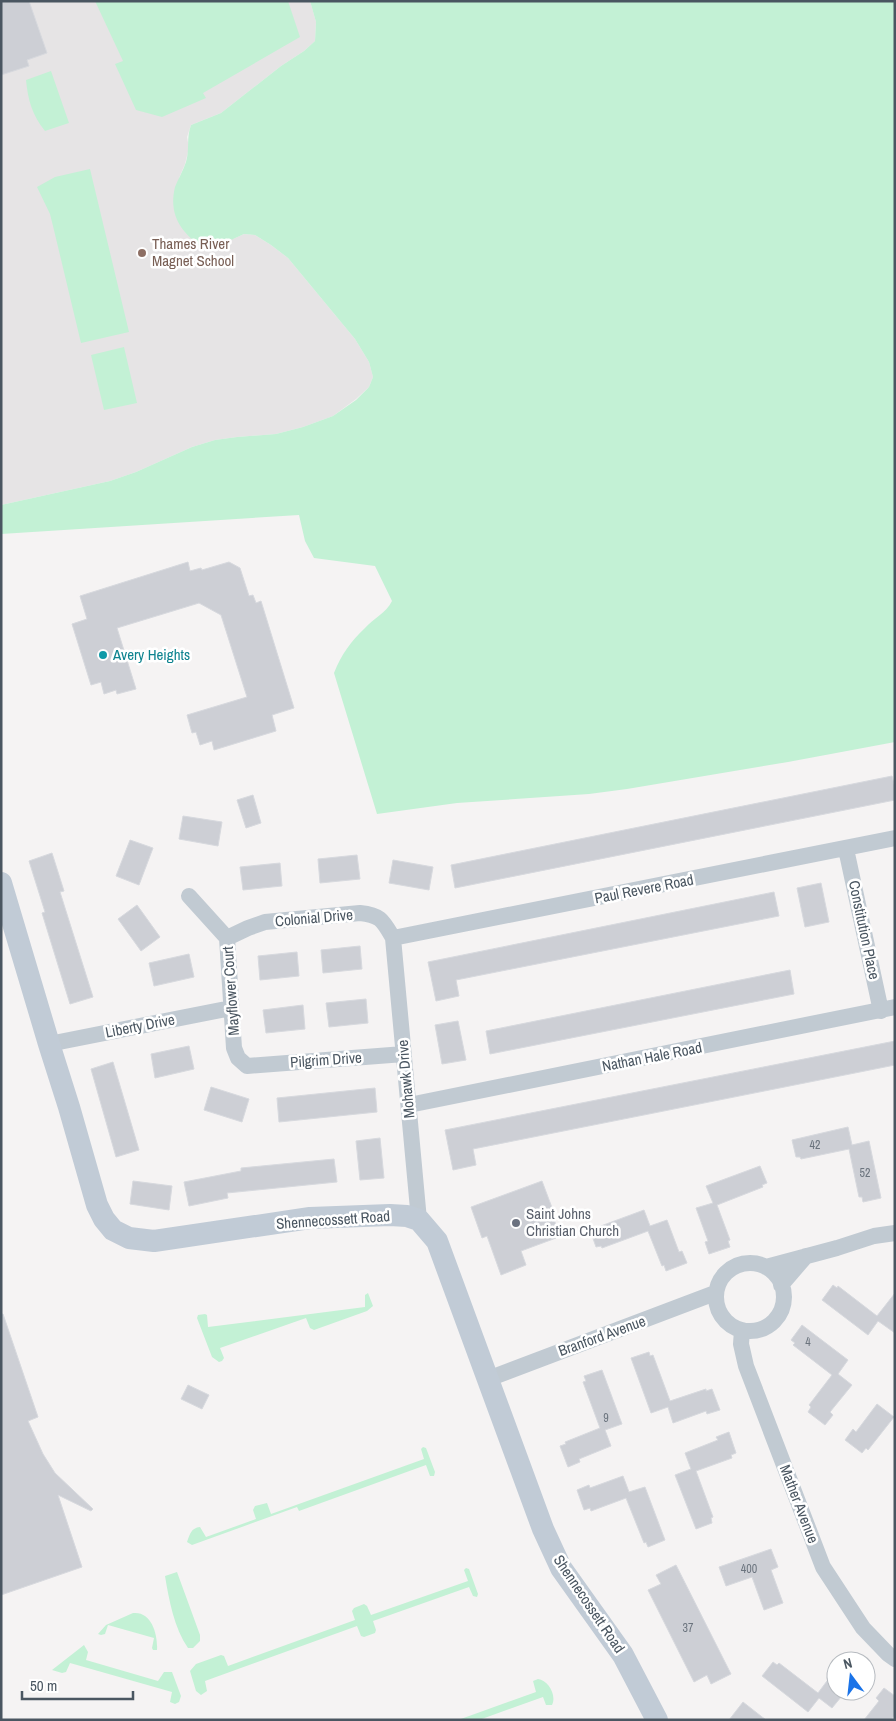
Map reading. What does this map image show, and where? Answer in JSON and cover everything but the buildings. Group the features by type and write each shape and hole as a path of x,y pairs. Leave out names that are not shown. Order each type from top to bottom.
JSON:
{"street":[{"name":"Paul Revere Road","path":"393,938 895,838"},
{"name":"Constitution Place","path":"846,849 888,1009"},
{"name":"Shennecossett Road","path":"1,883 6,908 70,1107 97,1205 108,1225 122,1235 145,1241 164,1240 310,1218 390,1215 407,1216 419,1220 437,1241 543,1529 561,1568 624,1655 657,1720"},
{"name":"Mayflower Court","path":"189,896 227,938 234,1048 238,1058 247,1066"},
{"name":"Colonial Drive","path":"227,938 265,922 360,913 371,914 381,919 393,938"},
{"name":"Mohawk Drive","path":"393,938 419,1220"},
{"name":"Liberty Drive","path":"49,1044 231,1008"},
{"name":"Nathan Hale Road","path":"409,1106 888,1009"},
{"name":"Pilgrim Drive","path":"247,1066 404,1054"},
{"path":"766,1267 874,1236 895,1233"},
{"path":"782,1285 806,1256"},
{"path":"754,1263 766,1267 778,1278 782,1285 784,1295 778,1315 771,1323 762,1328 742,1330 732,1325 723,1318 715,1300 715,1293 723,1276 732,1268 743,1264 754,1263"},
{"name":"Branford Avenue","path":"488,1379 715,1293"},
{"name":"Mather Avenue","path":"742,1330 742,1344 746,1366 823,1567 863,1628 895,1659"}],"shaded area":[{"name":"Thames River Magnet School","path":"1,1 310,1 316,22 315,41 221,113 191,125 187,137 189,148 179,178 233,239 244,234 255,235 288,258 355,339 369,362 373,377 369,387 356,399 333,416 303,427 276,434 215,440 192,447 136,472 110,481 1,505"}],"green space":[{"path":"95,1 288,1 300,37 203,93 206,98 162,117 136,110 115,64 123,61"},
{"path":"310,1 895,1 895,742 627,789 589,794 457,803 377,814 334,673 343,654 351,643 368,624 387,609 392,601 375,566 314,558 305,541 299,515 1,534 1,505 110,481 136,472 192,447 215,440 276,434 303,427 333,416 356,400 369,387 373,377 369,362 355,339 288,258 255,235 244,234 218,246 204,249 183,230 173,207 175,187 187,157 191,125 221,113 315,41 316,22"},
{"path":"51,71 69,123 45,131 31,107 26,80"},
{"path":"90,169 129,332 81,343 50,214 37,187 55,177"},
{"path":"124,347 137,403 104,410 91,355"},
{"path":"368,1293 373,1306 367,1311 314,1330 310,1328 306,1318 220,1348 224,1358 219,1362 212,1357 197,1318 198,1315 207,1315 208,1327 365,1307 365,1295"},
{"path":"423,1447 426,1448 435,1472 434,1476 430,1476 426,1465 299,1511 297,1507 192,1545 187,1542 191,1532 200,1527 206,1537 256,1519 253,1510 255,1506 267,1503 271,1514 424,1459 421,1449"},
{"path":"466,1568 469,1569 478,1594 477,1597 473,1596 469,1587 373,1621 375,1633 364,1637 361,1636 357,1626 205,1681 207,1691 201,1695 196,1691 190,1671 196,1664 221,1655 224,1656 228,1666 355,1620 352,1611 354,1608 364,1604 371,1615 468,1581 464,1570"},
{"path":"177,1572 200,1635 200,1641 193,1648 188,1648 179,1632 168,1595 165,1576"},
{"path":"133,1613 140,1613 149,1620 155,1631 157,1650 152,1648 154,1638 108,1625 105,1634 98,1634 106,1625"},
{"path":"84,1645 88,1652 86,1660 158,1681 164,1672 172,1672 181,1696 179,1702 175,1704 170,1702 172,1692 70,1663 66,1672 62,1673 52,1670"},
{"path":"538,1679 545,1682 551,1689 552,1705 546,1705 543,1697 479,1720 458,1720 536,1692 533,1681"}],"place":[{"name":"Thames River Magnet School","path":"142,253"},
{"name":"Avery Heights","path":"103,655"},
{"name":"Saint Johns Christian Church","path":"516,1223"}]}
